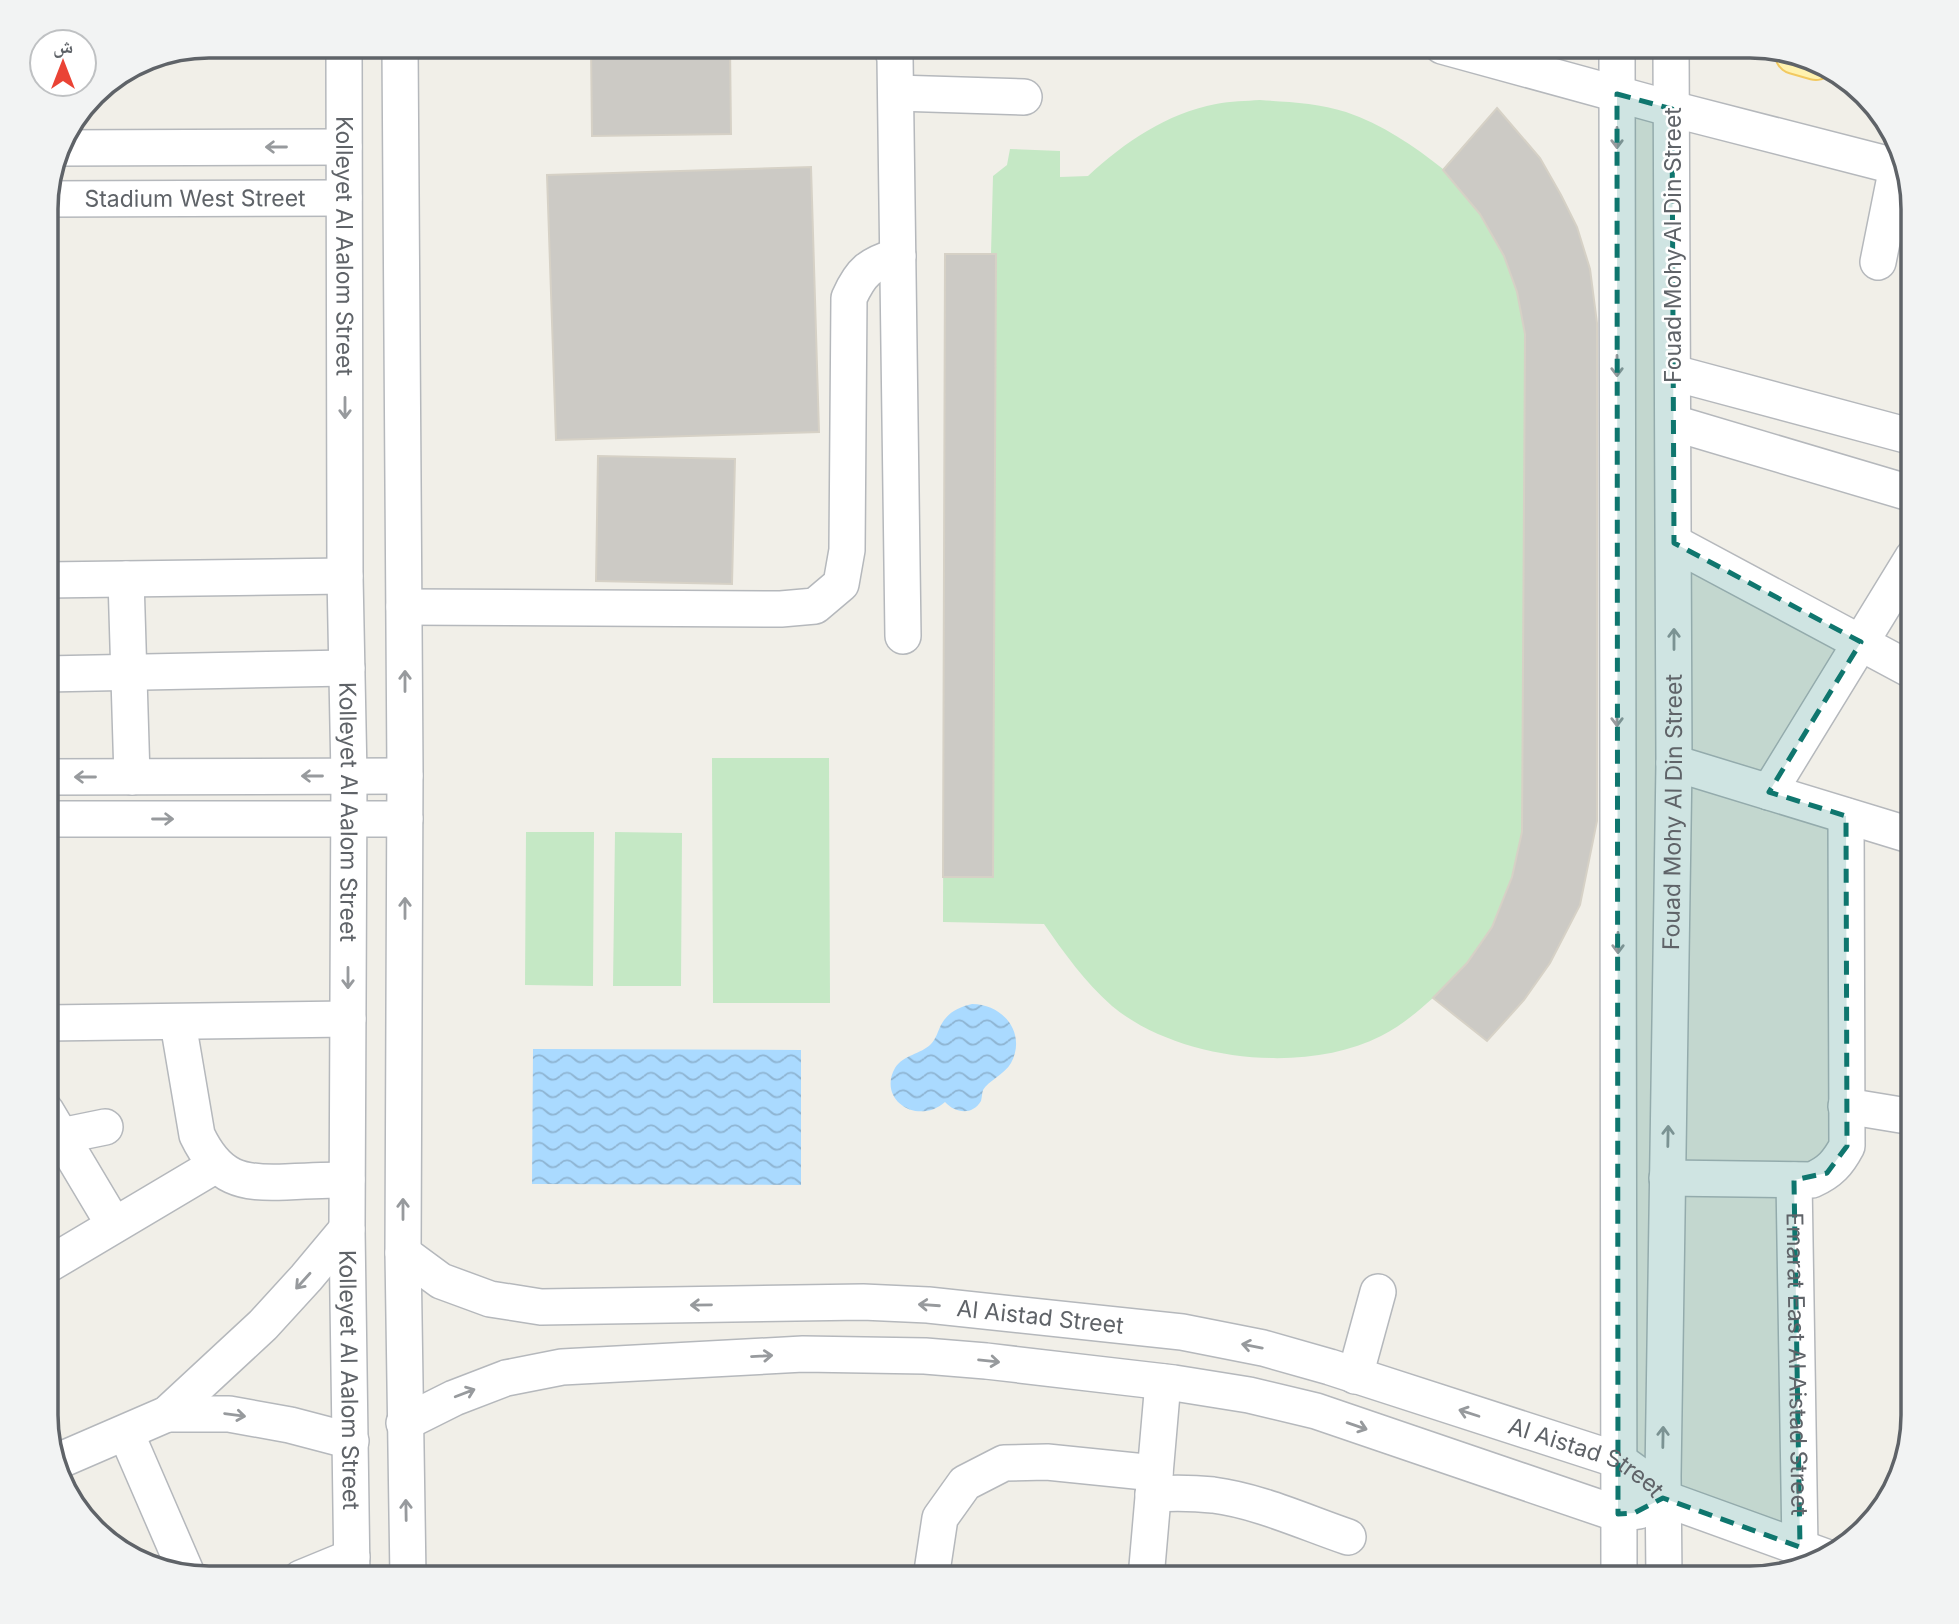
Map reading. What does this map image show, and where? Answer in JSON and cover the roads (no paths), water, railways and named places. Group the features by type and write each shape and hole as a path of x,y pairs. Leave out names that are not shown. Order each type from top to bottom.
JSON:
{"street":[{"name":"Kolleyet Al Aalom Street","path":"344,58 345,576 349,776 346,1229 352,1566"},
{"path":"400,58 405,776 403,1253 408,1566"},
{"path":"895,58 903,636"},
{"path":"1486,58 1895,166"},
{"path":"1617,58 1619,1566"},
{"name":"Fouad Mohy Al Din Street","path":"1664,1566 1674,763 1671,58"},
{"path":"896,93 1024,97"},
{"path":"71,148 344,147"},
{"path":"1878,262 1898,180"},
{"name":"Stadium West Street","path":"58,199 344,198"},
{"path":"404,607 781,609 815,606 841,584 847,550 849,298 859,277 876,262 898,256"},
{"path":"1674,373 1901,435"},
{"path":"1674,423 1901,490"},
{"path":"1674,542 1901,664"},
{"path":"847,550 902,549"},
{"path":"58,580 345,576"},
{"path":"1769,792 1901,577"},
{"path":"125,579 132,777"},
{"path":"58,674 347,668"},
{"path":"1674,763 1901,832"},
{"path":"58,777 405,776"},
{"path":"1667,1178 1812,1180 1827,1173 1839,1161 1847,1146 1846,816"},
{"path":"58,819 405,818"},
{"path":"58,1023 348,1019"},
{"path":"178,1023 197,1136 204,1152 216,1165 234,1177 254,1183 346,1180"},
{"path":"1846,1106 1901,1115"},
{"path":"58,1135 105,1127"},
{"path":"58,1141 114,1225"},
{"path":"58,1259 216,1165"},
{"name":"Emarat East Al Aistad Street","path":"1794,1180 1813,1552"},
{"path":"63,1453 126,1433 167,1414 263,1325 346,1229"},
{"name":"Al Aistad Street","path":"403,1253 441,1281 490,1299 541,1307 863,1302 928,1305 1182,1332 1263,1348 1618,1460 1642,1476 1663,1498 1634,1513 1618,1514 1315,1411 1249,1395 1168,1382 986,1361 864,1354 803,1354 562,1367 506,1378 454,1398 404,1423"},
{"path":"1315,1411 1343,1372 1378,1293"},
{"path":"1147,1566 1154,1484 1168,1382 1182,1332"},
{"path":"167,1414 229,1414 290,1425 351,1441"},
{"path":"126,1433 183,1564"},
{"path":"1563,1496 1574,1473 1574,1447"},
{"path":"932,1566 940,1518 965,1483 1004,1463 1047,1462 1194,1494 1244,1501 1348,1537"},
{"path":"1663,1498 1813,1552"}],"water":[{"path":"972,1004 993,1009 1009,1022 1016,1041 1011,1063 985,1087 977,1106 968,1111 954,1109 945,1102 934,1109 923,1111 903,1106 891,1090 895,1068 903,1060 931,1044 950,1013"},
{"path":"533,1049 801,1050 801,1185 532,1184"}]}
